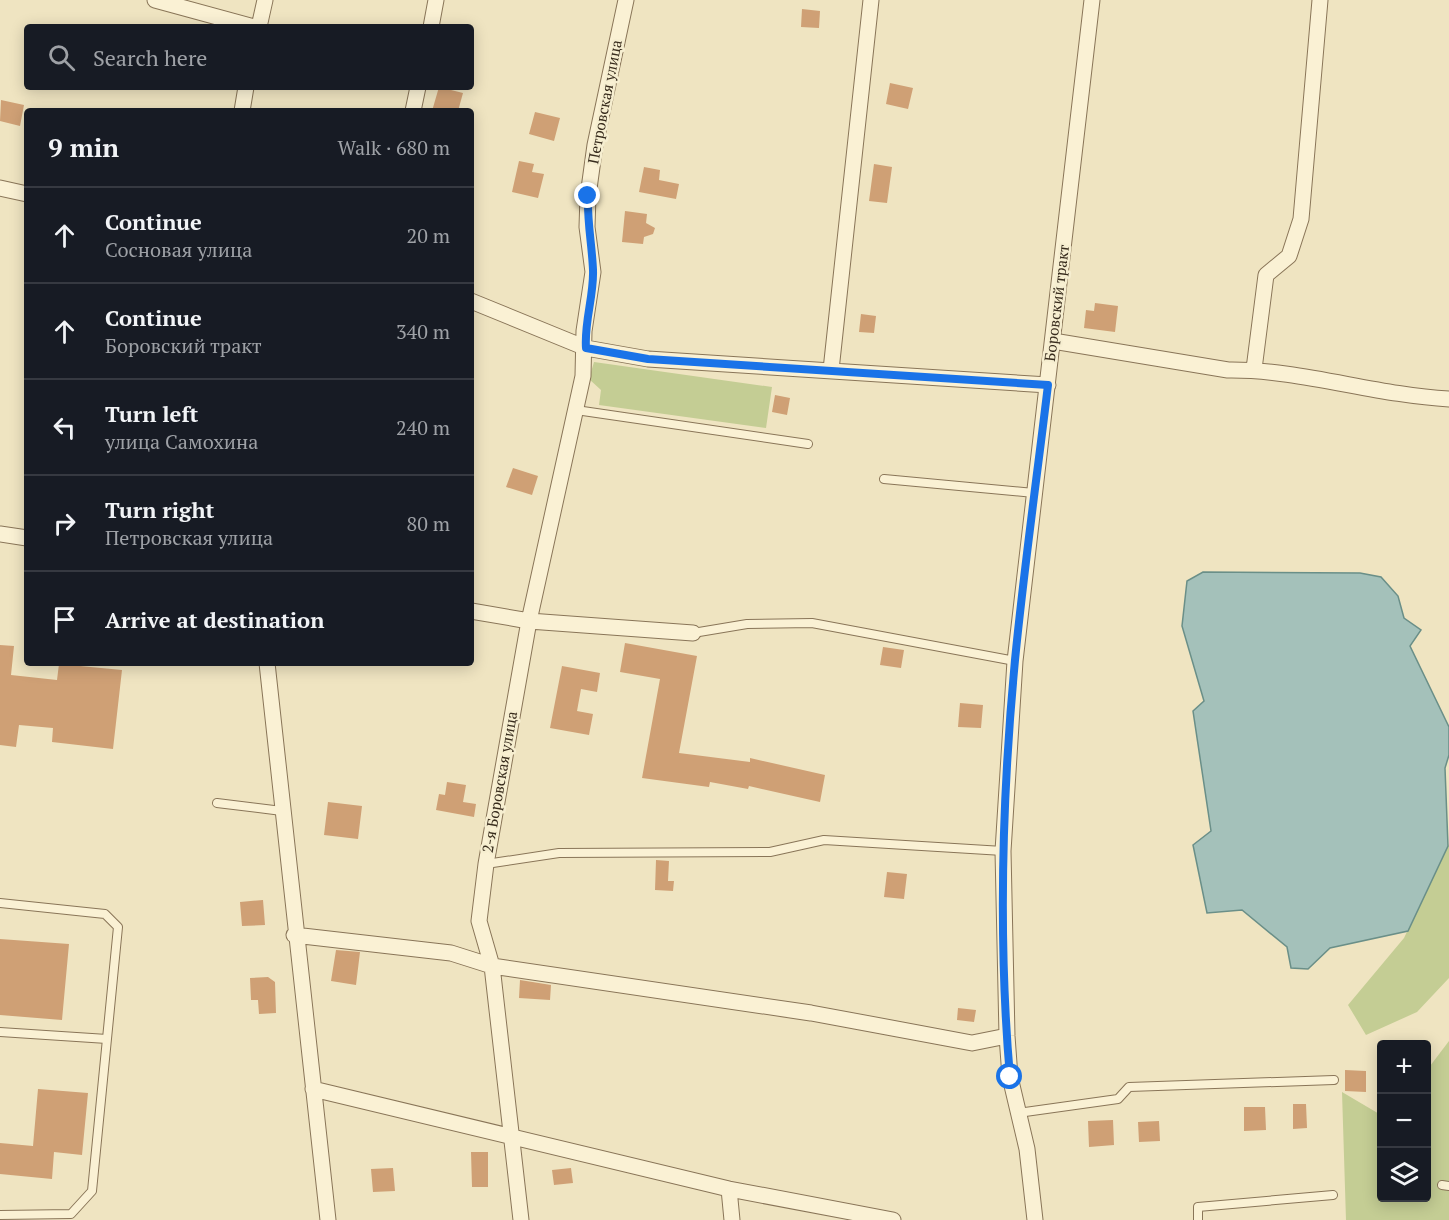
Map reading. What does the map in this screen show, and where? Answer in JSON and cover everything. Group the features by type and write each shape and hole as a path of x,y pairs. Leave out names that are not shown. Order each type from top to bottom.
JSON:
{"street":[{"path":"154,0 245,24"},
{"path":"257,24 265,0"},
{"path":"431,24 436,0"},
{"name":"Петровская улица","path":"586,348 584,331 593,272 587,227 588,196 595,145 626,0"},
{"path":"831,370 871,0"},
{"name":"Боровский тракт","path":"1035,1220 1026,1149 1010,1077 1006,1036 1003,851 1015,661 1092,0"},
{"path":"1254,369 1266,275 1289,256 1301,219 1320,0"},
{"path":"242,108 246,90"},
{"path":"414,108 417,90"},
{"path":"0,188 24,193"},
{"path":"474,302 586,348 648,359 1048,385"},
{"path":"1053,341 1227,369 1254,369 1362,389 1449,399"},
{"name":"2-я Боровская улица","path":"521,1220 492,966 479,921 486,864 529,621 576,410 586,348"},
{"path":"0,534 24,538"},
{"path":"474,612 529,621 693,633"},
{"path":"267,666 294,935 328,1220"},
{"path":"294,935 451,953 492,966 811,1013 972,1043 1006,1036"},
{"path":"314,1089 729,1189 893,1220"},
{"path":"729,1189 732,1220"}],"lane":[{"path":"576,410 808,444"},
{"path":"884,479 1034,493"},
{"path":"693,633 747,624 812,623 1015,661"},
{"path":"217,803 282,811"},
{"path":"486,864 559,853 770,852 824,840 1003,851"},
{"path":"0,903 105,914 118,927 92,1191 71,1214 0,1215"},
{"path":"0,1032 107,1039"},
{"path":"1018,1113 1118,1099 1130,1088 1334,1080"},
{"path":"1198,1220 1198,1207 1333,1195"}],"green space":[{"path":"594,362 772,387 766,428 599,405 601,390 589,379"},
{"path":"1449,844 1449,978 1417,1012 1366,1035 1348,1005 1404,938"},
{"path":"1449,1041 1449,1220 1346,1220 1342,1092 1377,1113 1377,1202 1431,1202 1431,1065"}],"water":[{"path":"1203,572 1360,573 1381,577 1398,596 1404,618 1421,630 1410,646 1449,727 1449,755 1445,768 1448,846 1408,931 1330,948 1308,969 1291,968 1287,947 1242,910 1207,913 1193,845 1211,831 1193,711 1204,701 1182,626 1187,581"}],"building":[{"path":"802,9 820,11 819,28 801,27"},
{"path":"890,83 913,88 908,109 886,104"},
{"path":"438,90 463,93 459,108 433,108"},
{"path":"1,100 24,105 20,126 0,121"},
{"path":"535,112 560,118 554,141 529,134"},
{"path":"519,161 534,164 532,172 544,174 538,198 512,192"},
{"path":"874,164 892,167 887,203 869,201"},
{"path":"644,167 660,170 659,180 679,184 676,199 639,192"},
{"path":"625,211 647,214 646,223 655,228 653,234 644,237 643,244 622,242"},
{"path":"1095,303 1118,306 1115,332 1084,328 1086,310 1094,311"},
{"path":"861,314 876,316 874,333 859,332"},
{"path":"775,395 790,398 787,415 772,412"},
{"path":"513,468 538,476 532,495 506,487"},
{"path":"625,643 697,656 679,753 750,762 750,758 825,775 820,802 749,786 748,789 710,782 709,787 642,778 660,679 620,672"},
{"path":"0,645 14,646 11,675 57,680 59,666 122,670 113,749 52,742 53,728 19,725 16,747 0,745"},
{"path":"883,647 904,650 901,668 880,665"},
{"path":"562,666 600,673 597,692 581,689 577,711 593,714 589,735 550,728"},
{"path":"960,703 983,705 981,728 958,727"},
{"path":"447,782 466,785 463,802 476,804 474,817 436,810 439,794 445,795"},
{"path":"328,802 362,806 358,839 324,835"},
{"path":"656,860 669,861 668,881 674,881 673,891 655,890"},
{"path":"887,872 907,874 904,899 884,897"},
{"path":"263,900 265,925 242,926 240,902"},
{"path":"0,939 69,944 62,1020 0,1015"},
{"path":"336,950 360,952 356,985 331,981"},
{"path":"268,977 275,982 276,1013 259,1014 258,1000 251,1000 250,978"},
{"path":"520,980 551,985 550,1000 519,998"},
{"path":"958,1008 976,1010 974,1022 957,1020"},
{"path":"1345,1070 1366,1071 1366,1092 1345,1091"},
{"path":"38,1089 88,1093 82,1155 54,1152 52,1179 0,1174 0,1143 33,1146"},
{"path":"1293,1104 1306,1104 1307,1128 1293,1129"},
{"path":"1244,1107 1265,1107 1266,1130 1244,1131"},
{"path":"1113,1120 1114,1145 1089,1147 1088,1121"},
{"path":"1159,1121 1160,1141 1139,1142 1138,1122"},
{"path":"471,1152 488,1152 488,1187 472,1187"},
{"path":"393,1168 395,1191 373,1192 371,1169"},
{"path":"571,1168 573,1183 554,1185 552,1170"}],"route":[{"path":"588,196 587,227 593,272 584,331 586,348 648,359 944,376 1048,385 1015,661 1003,851 1006,1036 1010,1077"}]}
